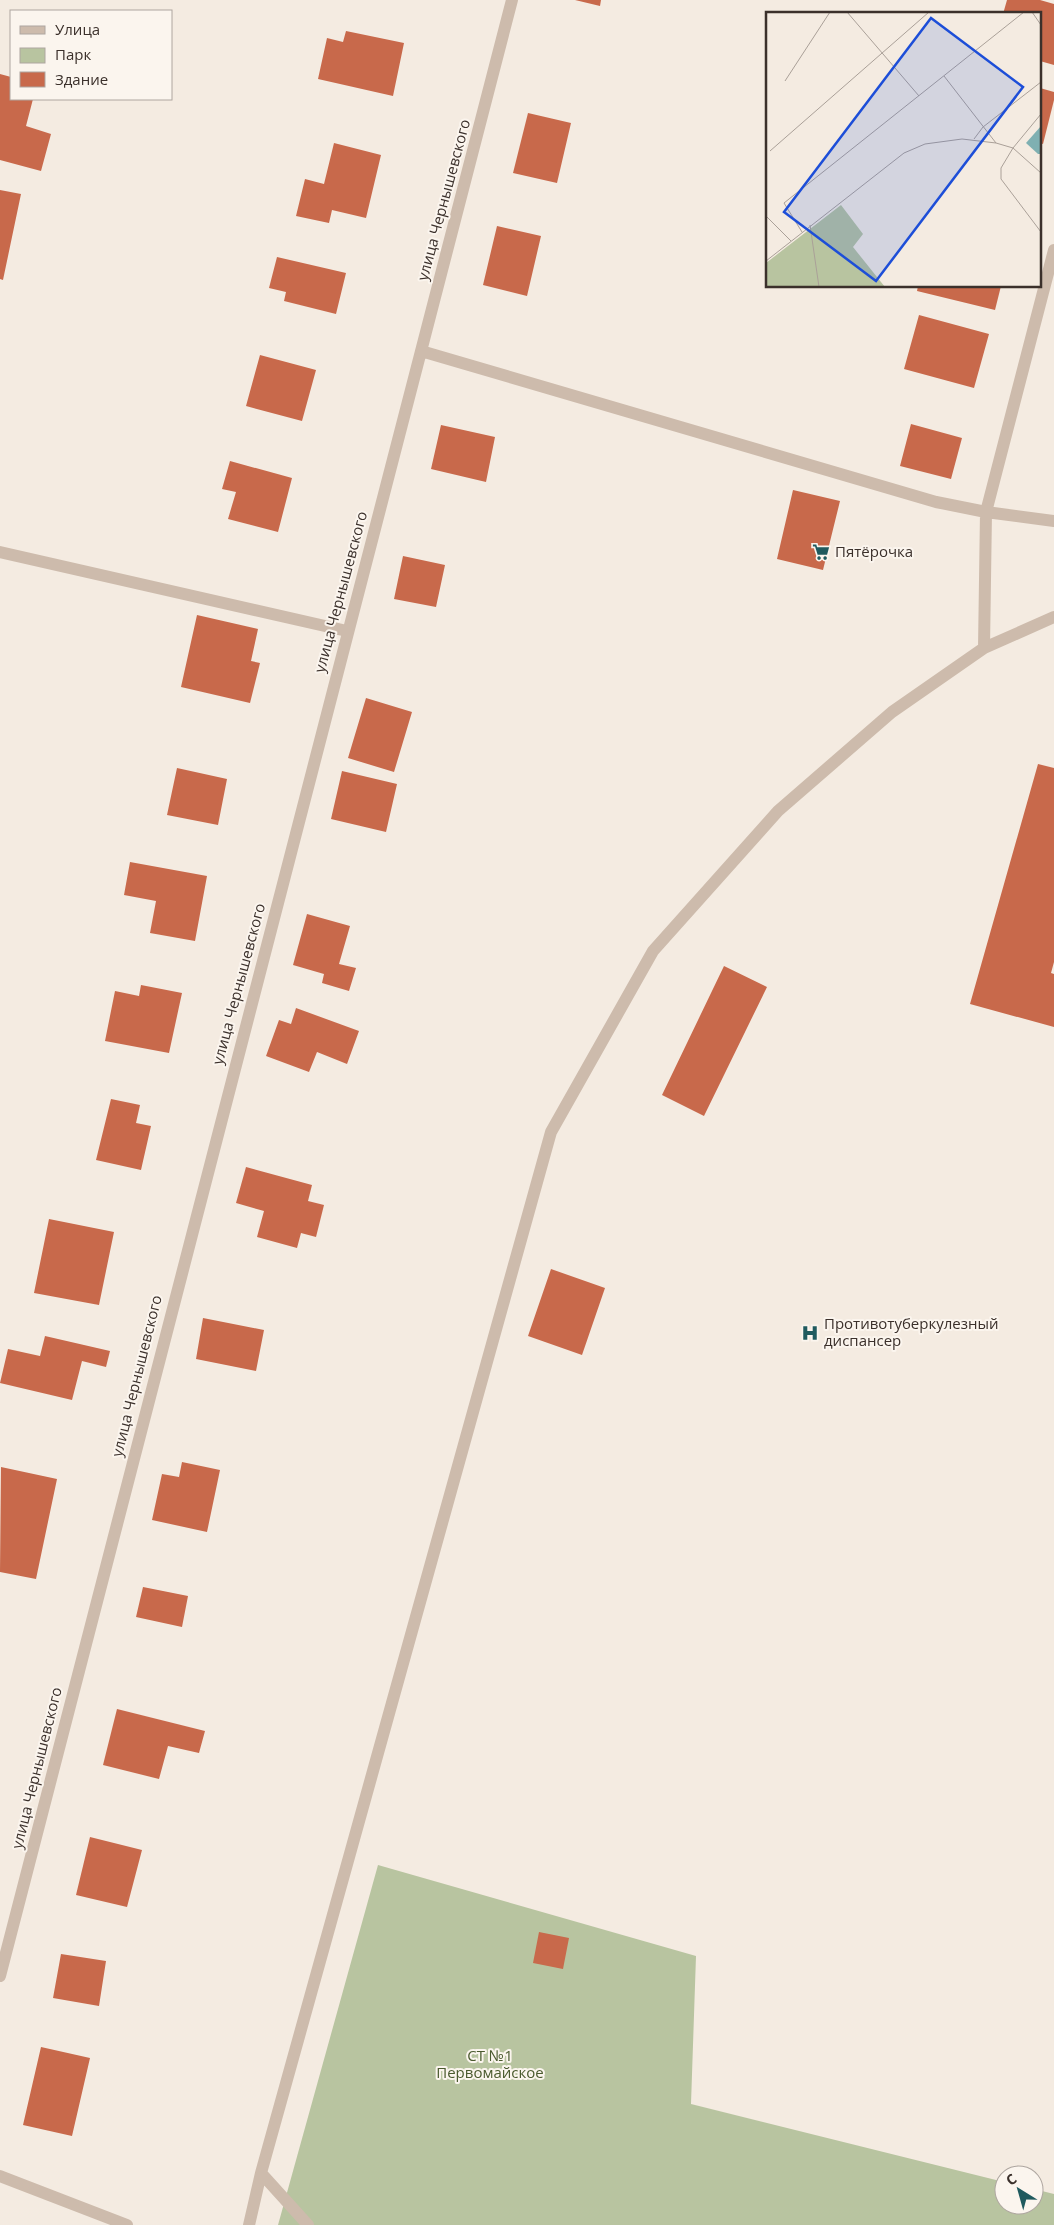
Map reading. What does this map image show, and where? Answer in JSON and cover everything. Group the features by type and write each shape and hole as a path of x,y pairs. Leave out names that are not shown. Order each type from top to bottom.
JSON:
{"street":[{"name":"улица Чернышевского","path":"0,1976 512,0"},
{"path":"984,648 986,512 1054,250"},
{"path":"421,351 936,502 986,512 1054,521"},
{"path":"0,552 347,631"},
{"path":"249,2225 261,2173 551,1132 653,951 771,818 892,712 984,648 1054,617"},
{"path":"261,2173 308,2225"},
{"path":"0,2176 127,2225"}],"green space":[{"name":"СТ №1 Первомайское","path":"378,1865 696,1956 691,2104 994,2180 994,2215 1044,2215 1044,2192 1054,2194 1054,2225 278,2225"}],"building":[{"path":"575,0 601,0 600,6"},
{"path":"1007,0 1040,0 1054,4 1054,65 1042,62 1042,12 1004,12"},
{"path":"346,31 404,43 393,96 318,79 327,38 343,42"},
{"path":"0,74 10,77 10,100 33,100 26,126 51,134 41,171 0,160"},
{"path":"1042,89 1054,92 1054,100 1043,144"},
{"path":"528,113 571,123 557,183 513,173"},
{"path":"334,143 381,155 366,218 332,210 329,223 296,216 305,179 324,184"},
{"path":"0,190 21,194 3,280 0,279"},
{"path":"497,226 541,236 527,296 483,285"},
{"path":"277,257 346,273 336,314 284,301 286,292 269,288"},
{"path":"918,288 1000,288 995,310 917,291"},
{"path":"919,315 989,334 974,388 904,369"},
{"path":"260,355 316,370 302,421 246,406"},
{"path":"911,424 962,438 951,479 900,466"},
{"path":"441,425 495,437 486,482 431,469"},
{"path":"230,461 292,478 278,532 228,519 236,492 222,489"},
{"path":"793,490 840,501 823,570 777,559"},
{"path":"403,556 445,565 436,607 394,599"},
{"path":"197,615 258,629 251,661 260,663 250,703 181,687"},
{"path":"366,698 412,712 394,772 348,758"},
{"path":"1038,764 1054,768 1054,962 1051,973 1054,974 1054,1027 970,1004"},
{"path":"177,768 227,779 218,825 167,815"},
{"path":"342,771 397,784 386,832 331,819"},
{"path":"130,862 207,876 195,941 150,933 156,901 124,895"},
{"path":"307,914 350,926 339,964 356,968 349,991 322,983 324,974 293,965"},
{"path":"724,966 767,987 704,1116 662,1095"},
{"path":"141,985 182,993 169,1053 105,1041 115,991 139,996"},
{"path":"296,1008 359,1031 347,1064 317,1052 309,1072 266,1056 279,1020 291,1024"},
{"path":"111,1099 140,1105 136,1123 151,1126 141,1170 96,1160"},
{"path":"246,1167 312,1185 308,1201 324,1205 316,1237 301,1233 297,1248 257,1237 264,1211 236,1203"},
{"path":"49,1219 114,1232 99,1305 34,1293"},
{"path":"551,1269 605,1288 582,1355 528,1336"},
{"path":"203,1318 264,1330 256,1371 196,1359"},
{"path":"45,1336 110,1351 106,1367 82,1361 72,1400 0,1383 8,1349 40,1356"},
{"path":"182,1462 220,1470 207,1532 152,1520 162,1474 179,1477"},
{"path":"1,1467 57,1479 36,1579 0,1572"},
{"path":"143,1587 188,1596 182,1627 136,1617"},
{"path":"117,1709 205,1731 199,1753 168,1746 159,1779 103,1765"},
{"path":"90,1837 142,1850 127,1907 76,1895"},
{"path":"539,1932 569,1938 563,1969 533,1963"},
{"path":"61,1954 106,1961 99,2006 53,1998"},
{"path":"41,2047 90,2058 72,2136 23,2125"}],"place":[{"name":"Пятёрочка","path":"821,552"},
{"name":"Противотуберкулезный диспансер","path":"810,1333"}]}
